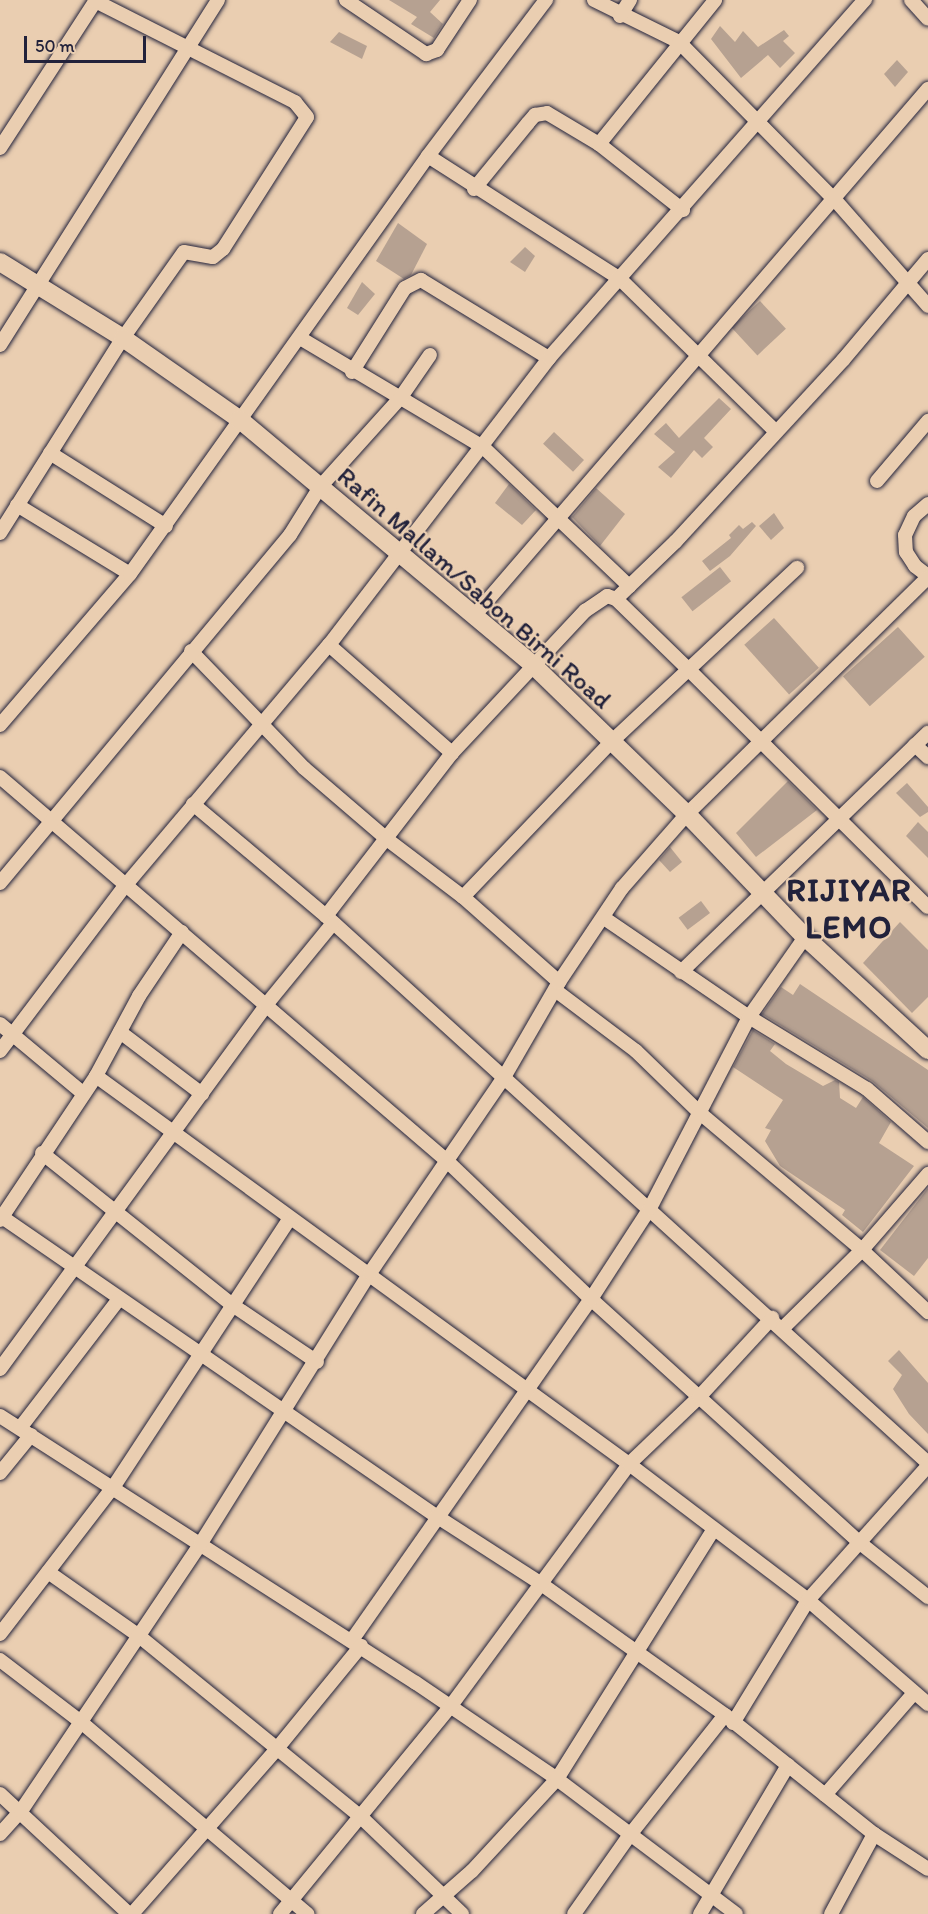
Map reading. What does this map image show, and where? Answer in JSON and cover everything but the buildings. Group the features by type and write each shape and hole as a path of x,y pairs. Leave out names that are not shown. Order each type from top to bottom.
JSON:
{"street":[{"path":"0,345 140,128 186,49 218,0"},
{"path":"346,0 426,54 437,50 470,0"},
{"path":"0,725 130,574 428,156 546,0"},
{"path":"594,0 620,16 679,42 758,119 835,200 928,306"},
{"path":"620,16 630,0"},
{"path":"599,144 715,0"},
{"path":"0,1051 125,886 329,645 398,552 483,447 549,358 683,210 758,119 865,0"},
{"path":"911,0 928,19"},
{"path":"0,148 96,1 186,49 295,102 306,113 306,124 223,249 213,257 184,252 123,338 0,533"},
{"path":"474,616 835,200 928,89"},
{"path":"474,189 536,115 558,117 599,144 683,210"},
{"path":"428,156 474,189 620,279 775,431"},
{"path":"616,599 676,541 908,285 928,259"},
{"name":"Rafin Mallam/Sabon Birni Road","path":"0,262 36,287 123,338 239,419 533,665 687,814 805,937 928,1049"},
{"path":"352,372 405,288 421,280 549,358"},
{"path":"300,338 352,372 483,447 629,586"},
{"path":"0,883 49,819 290,535 320,487 401,398 430,355"},
{"path":"877,481 928,421"},
{"path":"50,453 166,526"},
{"path":"0,1834 21,1811 201,1543 317,1362 370,1273 503,1079 557,986 622,888 687,814 928,577 915,566 906,552 905,535 914,516 928,504"},
{"path":"16,505 130,574"},
{"path":"463,897 611,742 687,668 797,568"},
{"path":"0,1369 452,753 598,599 616,599 928,908"},
{"path":"329,645 452,753"},
{"path":"191,651 304,768 388,840 463,897 557,986 636,1051 700,1113 862,1250 928,1312"},
{"path":"681,972 842,821 928,733"},
{"path":"915,745 928,757"},
{"path":"0,777 447,1161 591,1299 860,1543 928,1597"},
{"path":"193,804 329,920 503,1079 650,1208 928,1464 808,1600 729,1719 630,1836 574,1914"},
{"path":"604,918 749,1017 867,1089 928,1142"},
{"path":"182,932 120,1032 96,1076 42,1153 1,1219 77,1266 119,1299 285,1413 436,1516 540,1583 729,1719 874,1834 928,1869"},
{"path":"0,1794 130,1914 275,1751 357,1643 436,1516 591,1299 650,1208 749,1017 805,937"},
{"path":"0,1023 84,1094"},
{"path":"120,1032 202,1094"},
{"path":"96,1076 289,1220 370,1273 629,1464 808,1600 928,1704"},
{"path":"42,1153 234,1306 317,1362"},
{"path":"782,1329 862,1250 928,1174"},
{"path":"0,1634 114,1485 199,1353 234,1306 289,1220"},
{"path":"0,1473 25,1432 119,1299"},
{"path":"280,1914 450,1707 629,1464 699,1397 772,1318"},
{"path":"0,1416 114,1485 357,1643 556,1779 736,1914"},
{"path":"423,1914 443,1894 472,1871 556,1779 714,1529"},
{"path":"48,1572 139,1636 275,1751 361,1817 462,1914"},
{"path":"0,1660 81,1722 307,1914"},
{"path":"825,1795 914,1693"},
{"path":"700,1914 788,1765"},
{"path":"831,1914 874,1834"}],"district":[{"name":"RIJIYAR LEMO","path":"849,910"}]}
